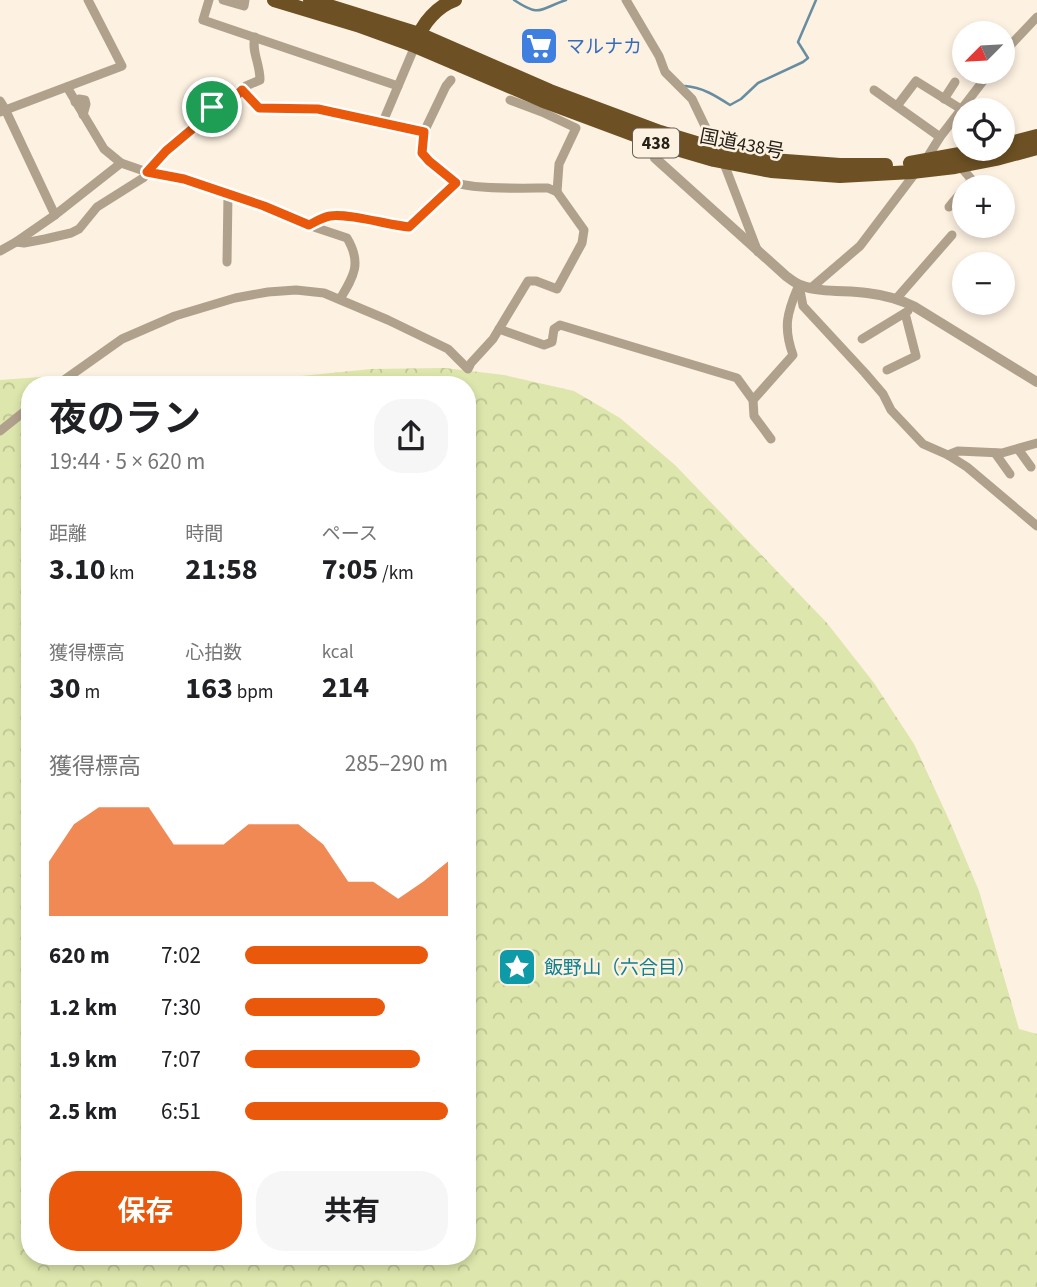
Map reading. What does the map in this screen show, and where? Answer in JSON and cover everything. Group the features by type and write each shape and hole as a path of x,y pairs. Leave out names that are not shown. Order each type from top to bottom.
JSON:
{"highway":[{"name":"国道438号","path":"274,0 417,40"},
{"name":"国道438号","path":"310,0 417,40 546,102 771,171 840,176 921,166 960,166 1037,148"},
{"path":"417,40 441,7 455,0"},
{"path":"1015,142 1037,136"},
{"name":"国道438号","path":"921,166 952,158"}],"street":[{"path":"55,215 2,108 122,66 88,0"},
{"path":"209,0 203,20 398,86"},
{"path":"223,0 244,6 245,0"},
{"path":"626,0 659,56 665,72 692,99 720,155 758,252"},
{"path":"1015,40 1037,17"},
{"path":"16,242 24,243 79,229 97,207 143,178 166,151 197,125 196,120 212,107 235,97 246,86 260,79 260,68 253,45 255,37"},
{"path":"382,124 417,40"},
{"path":"70,376 122,339 175,316 235,298 296,290 324,293 432,340 448,349 468,369 493,339 528,281 536,281 557,289 582,243 584,230 557,192 548,188 456,183 429,161 422,153 424,132 451,80"},
{"path":"897,106 916,81 952,104"},
{"path":"944,99 954,84"},
{"path":"969,98 980,84"},
{"path":"67,86 104,149 121,163 147,172 184,179 347,238 354,250 356,263 351,281 340,299"},
{"path":"242,90 259,108 318,109 424,132"},
{"path":"880,91 940,136"},
{"path":"510,100 546,102 576,128 559,164 557,192"},
{"path":"811,288 860,246 952,121"},
{"path":"658,138 655,158 758,252 799,285 823,290 865,292 896,299 915,307 1037,382"},
{"path":"0,251 55,215 121,163"},
{"path":"960,166 968,175"},
{"path":"309,225 330,216 409,227 456,183"},
{"path":"228,194 228,262"},
{"path":"949,207 952,203"},
{"path":"896,299 952,237"},
{"path":"753,400 793,355 787,339 786,321 799,285"},
{"path":"799,285 803,306 883,394 891,410 907,428 923,444 967,467 1037,526"},
{"path":"862,339 915,307"},
{"path":"887,370 916,356 905,313"},
{"path":"499,329 544,345 552,342 554,329 560,325 737,379 753,400 754,416 771,439"},
{"path":"0,431 21,414"},
{"path":"948,455 958,450 1002,453 1037,443"},
{"path":"1018,449 1031,467"},
{"path":"995,453 1010,474"}],"green space":[{"path":"445,368 504,375 574,391 620,418 675,465 827,623 874,683 914,744 979,891 1019,1029 1037,1034 1037,1287 0,1287 0,380 21,378 21,1265 476,1265 476,376 301,376 371,369"}],"waterway":[{"path":"514,0 535,10 545,9 566,0"},
{"path":"685,86 703,90 730,105 758,83 803,62 808,58 798,42 816,0"}],"place":[{"name":"マルナカ","path":"539,46"},
{"name":"飯野山（六合目）","path":"517,967"}],"route":[{"path":"242,90 259,108 318,109 424,132 422,153 456,183 409,227 330,216 309,225 264,206 184,179 147,172 166,151 197,125 196,120 212,107 235,97 242,90"}]}
